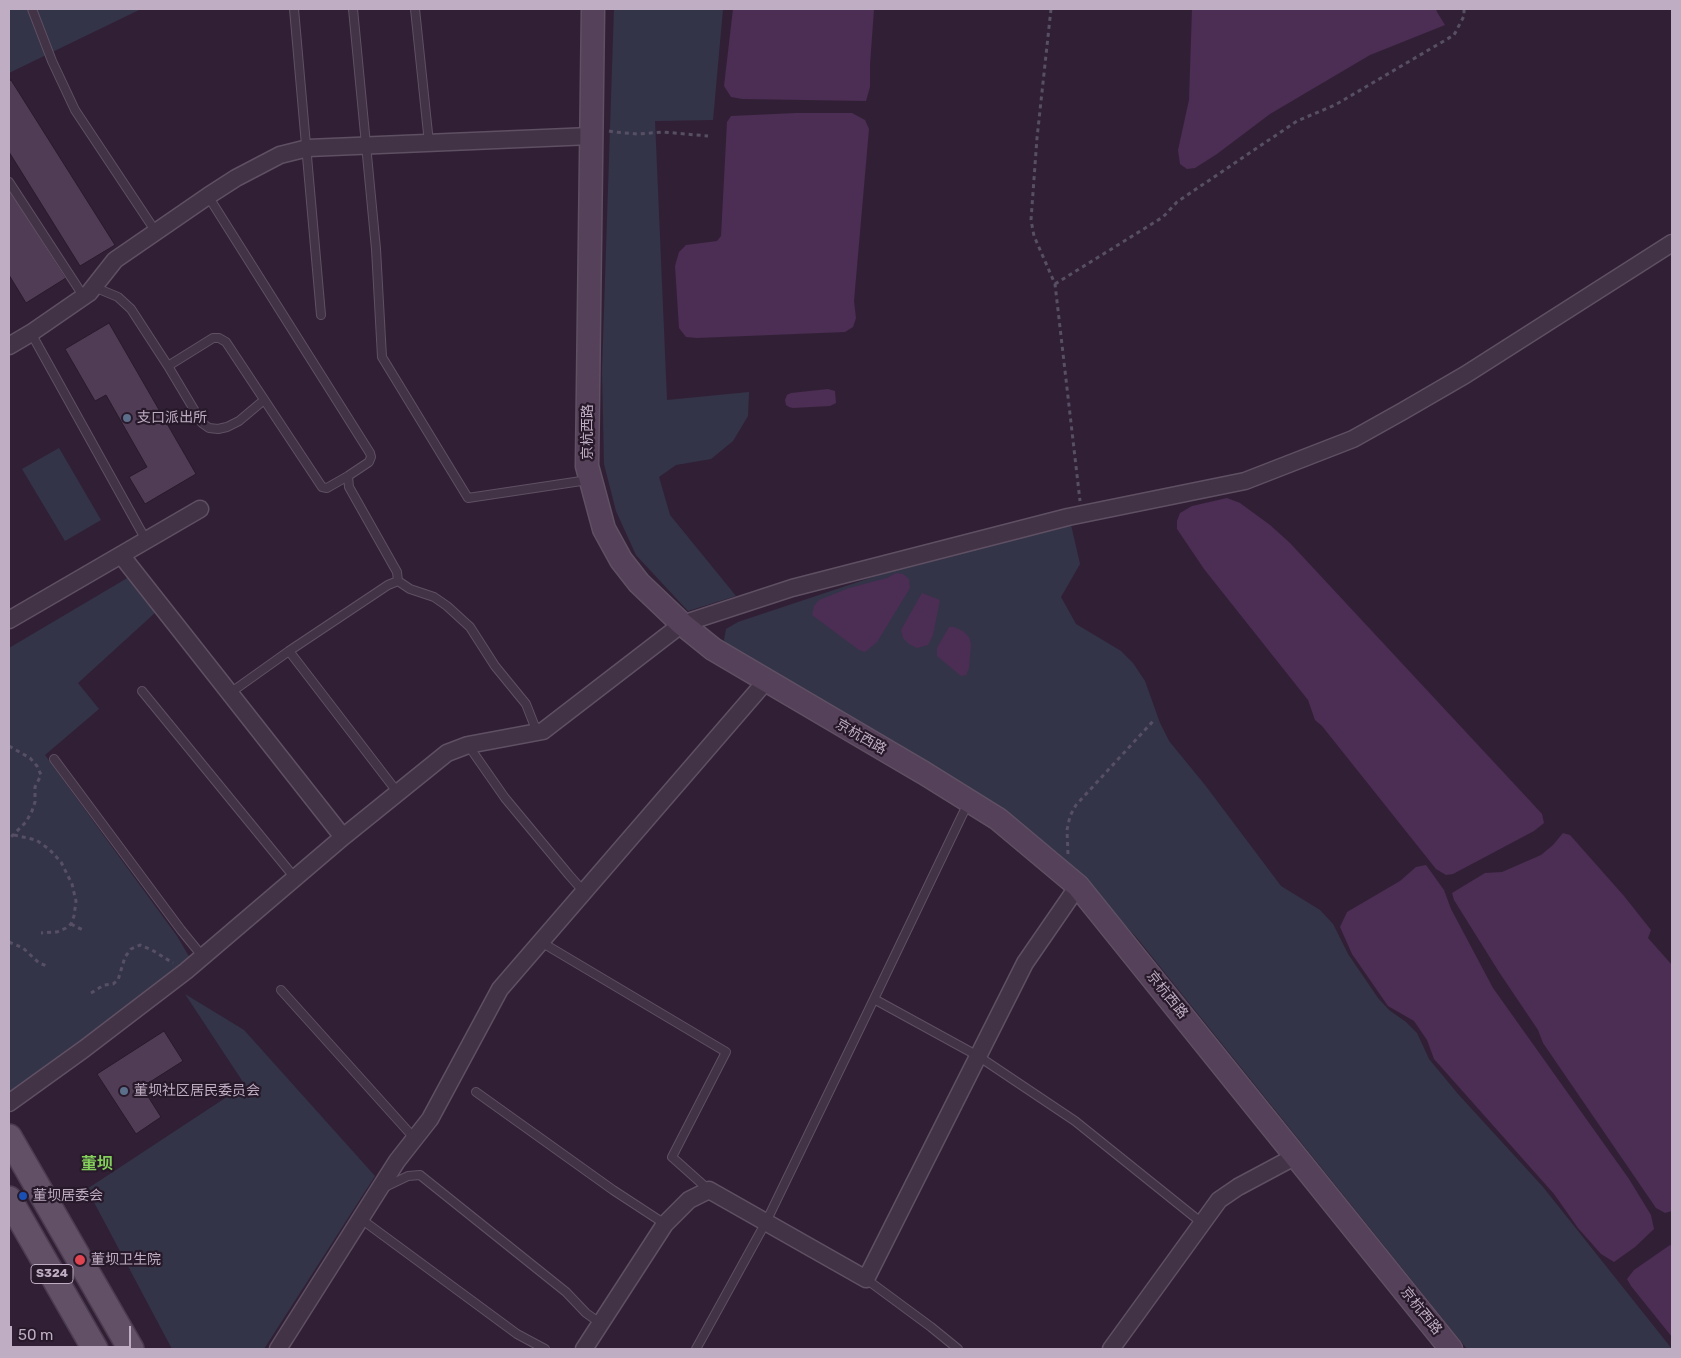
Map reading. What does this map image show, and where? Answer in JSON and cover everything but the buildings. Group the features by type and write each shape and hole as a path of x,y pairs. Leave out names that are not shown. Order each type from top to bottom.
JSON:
{"main road":[{"name":"京杭西路","path":"593,9 588,466 604,529 621,560 639,583 682,624 712,649 969,801 998,820 1072,882 1451,1349"},
{"name":"S324","path":"9,1137 131,1349"},
{"name":"S324","path":"9,1199 95,1349"}],"street":[{"path":"9,346 31,333 89,292 115,260 236,178 280,155 308,148 429,143 591,130"},
{"path":"9,1103 84,1049 186,971 343,837 446,753 468,745 543,731 682,624 792,588 1081,514 1245,481 1353,439 1465,375 1672,243"},
{"path":"9,620 200,508"},
{"path":"121,555 343,837"},
{"path":"278,1349 398,1161 430,1119 500,989 766,681"},
{"path":"584,1349 665,1224 689,1200 710,1190 866,1279 1025,963 1072,882"},
{"path":"1111,1349 1219,1200 1238,1187 1296,1156"}],"lane":[{"path":"32,9 52,61 76,110 156,232"},
{"path":"294,9 308,148 321,315"},
{"path":"352,9 376,248 382,357 468,498 591,479"},
{"path":"415,9 429,143"},
{"path":"9,182 89,292 118,297 130,308 202,423 209,428 218,430 227,427 239,421 264,400"},
{"path":"168,366 213,338 219,338 226,342 322,486 327,488 369,462 370,452 208,196"},
{"path":"31,333 146,540"},
{"path":"348,476 349,487 397,572 398,581 410,589 434,597 470,627 495,666 526,704 537,732"},
{"path":"230,693 388,585 398,581"},
{"path":"290,651 398,793"},
{"path":"142,691 295,878"},
{"path":"468,745 505,798 584,892"},
{"path":"54,759 203,957"},
{"path":"696,1349 766,1222 969,801"},
{"path":"541,942 726,1052 672,1157 710,1190"},
{"path":"281,990 414,1139"},
{"path":"874,999 978,1056 1075,1121 1202,1222"},
{"path":"476,1092 613,1190 665,1224"},
{"path":"379,1190 408,1176 420,1175 566,1292 586,1313 600,1323"},
{"path":"360,1219 516,1334 546,1349"},
{"path":"866,1279 958,1349"}],"path":[{"path":"1051,9 1037,138 1032,220 1034,236 1055,284 1081,514"},
{"path":"1055,284 1163,216 1177,202 1297,121 1335,105 1454,35 1464,16 1464,9"},
{"path":"591,130 638,134 663,132 708,136"},
{"path":"1072,882 1067,830 1070,816 1076,804 1155,719"},
{"path":"9,746 30,758 37,766 40,775 35,787 35,802 32,811 26,822 9,839"},
{"path":"14,835 36,840 49,849 61,862 72,884 76,901 71,924 57,932 41,933"},
{"path":"71,924 82,930"},
{"path":"9,942 23,948 39,963 47,966"},
{"path":"91,993 104,985 114,984 118,980 125,957 131,949 140,945 152,950 186,971"}],"shaded area":[{"path":"9,9 138,9 139,10 9,73"},
{"path":"614,9 723,9 713,120 655,121 667,400 749,392 748,416 733,441 711,459 676,465 659,477 670,515 736,596 688,611 636,555 616,511 604,464 602,370"},
{"path":"733,9 874,9 870,87 866,101 742,99 731,97 724,86"},
{"path":"1192,9 1436,9 1445,25 1370,55 1270,114 1195,168 1187,169 1180,164 1178,150 1189,100"},
{"path":"852,113 865,120 869,129 854,301 856,318 853,327 845,332 686,337 679,328 675,266 679,252 686,245 717,241 721,236 727,122 731,116"},
{"path":"828,389 835,391 836,403 830,406 793,408 786,405 787,395 791,393"},
{"path":"59,448 101,520 65,541 22,469"},
{"path":"1227,498 1240,503 1270,525 1290,543 1542,814 1544,823 1534,831 1453,874 1446,875 1436,869 1322,726 1315,720 1308,700 1204,569 1177,529 1180,513 1192,506"},
{"path":"1071,525 1080,564 1061,597 1076,624 1121,651 1133,663 1145,681 1160,723 1169,741 1205,785 1281,886 1320,910 1333,924 1348,954 1378,998 1389,1010 1406,1022 1417,1033 1429,1059 1458,1094 1543,1187 1672,1349 1467,1349 1137,938 1059,854 1027,828 733,653 724,640 726,629 738,622 879,575"},
{"path":"896,573 903,574 909,579 910,588 877,642 865,652 859,650 812,615 814,606 819,600 849,588 887,578"},
{"path":"129,577 157,611 78,683 99,709 45,755 177,936 191,960 9,1095 9,648"},
{"path":"922,593 940,600 933,635 928,645 917,648 903,638 901,630"},
{"path":"949,627 963,631 969,637 971,644 969,668 966,675 961,676 937,656 937,648"},
{"path":"1563,833 1570,835 1624,896 1651,930 1648,938 1672,965 1672,1211 1665,1213 1656,1208 1543,1043 1538,1030 1499,972 1454,900 1452,893 1485,873 1502,872 1541,855"},
{"path":"1426,865 1444,890 1451,909 1493,988 1629,1179 1651,1215 1654,1229 1635,1247 1614,1262 1601,1254 1578,1228 1554,1194 1434,1059 1427,1040 1414,1021 1388,1006 1352,954 1340,927 1347,912 1400,881 1416,867"},
{"path":"185,994 244,1030 375,1176 264,1349 172,1349 87,1189 245,1085"},
{"path":"1670,1245 1672,1247 1672,1337 1627,1279 1634,1270"}],"place":[{"name":"支口派出所","path":"127,418"},
{"name":"董坝社区居民委员会","path":"124,1091"},
{"name":"董坝居委会","path":"23,1196"},
{"name":"董坝卫生院","path":"80,1260"}],"district":[{"name":"董坝","path":"97,1164"}]}
